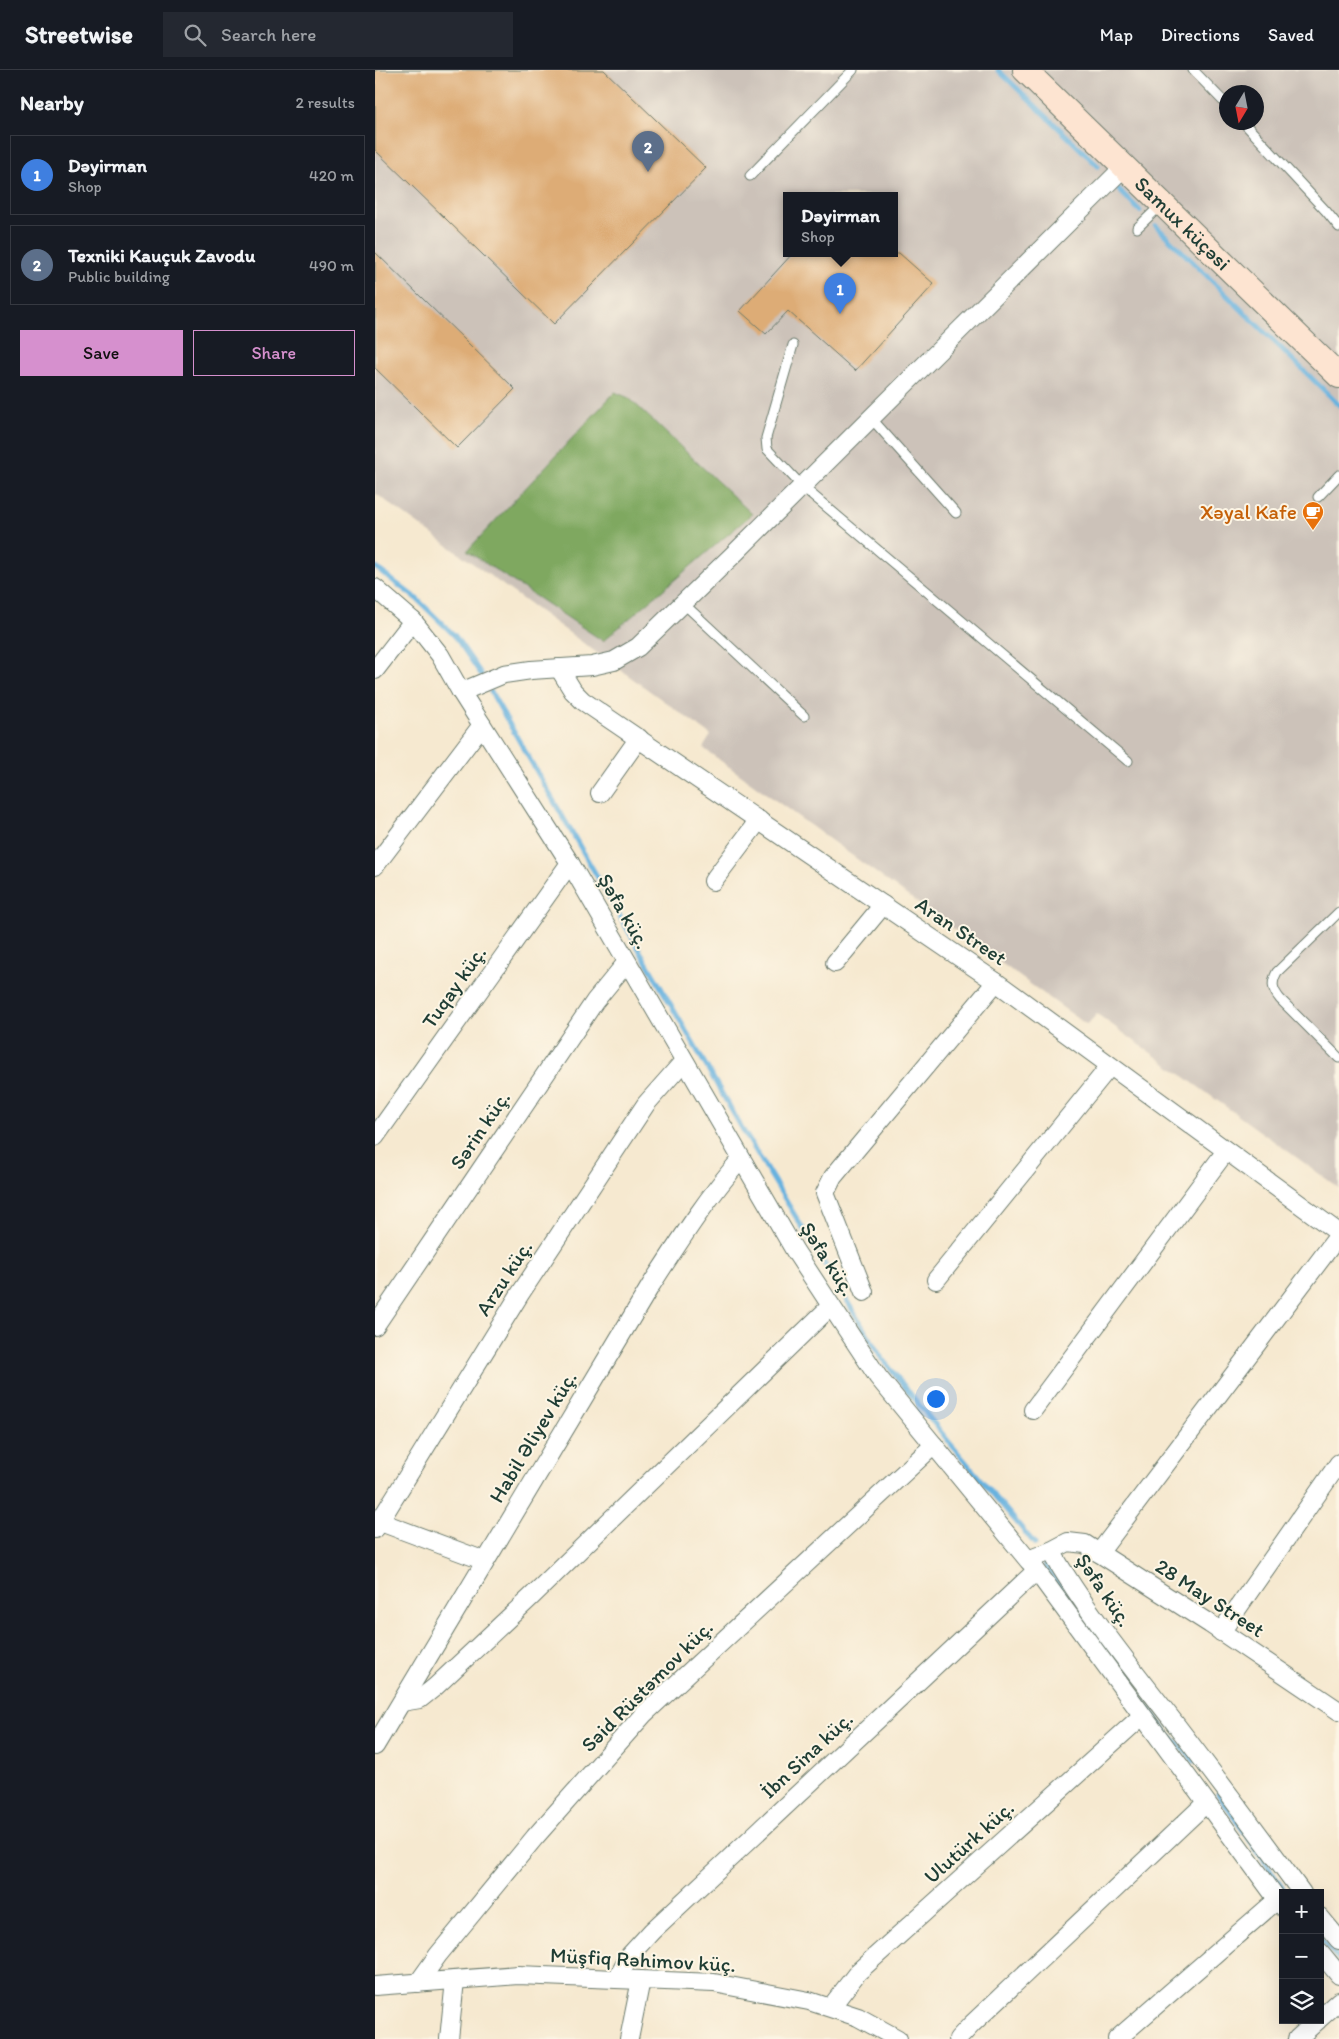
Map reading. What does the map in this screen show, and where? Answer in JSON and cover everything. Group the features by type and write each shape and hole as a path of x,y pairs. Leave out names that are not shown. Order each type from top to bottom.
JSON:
{"main road":[{"name":"Samux küçəsi","path":"1025,70 1339,376"}],"street":[{"path":"461,692 504,674 531,670 592,666 614,661 638,647 803,487 1125,166"},
{"name":"Şəfa küç.","path":"375,588 413,621 440,655 461,692 570,863 795,1251 878,1377 1032,1565 1051,1551 1099,1626 1299,1889"},
{"path":"375,670 413,621"},
{"name":"Aran Street","path":"559,668 573,691 583,701 996,982 1339,1234"},
{"path":"375,866 482,725"},
{"path":"600,792 639,738"},
{"path":"713,881 759,820"},
{"name":"Tuqay küç.","path":"375,1137 570,863"},
{"path":"835,963 883,905"},
{"name":"Sərin küç.","path":"375,1326 595,1002 627,962"},
{"path":"864,1292 825,1193 833,1178 996,982"},
{"name":"Arzu küç.","path":"376,1524 520,1294 646,1104 684,1061"},
{"path":"936,1280 1110,1066"},
{"path":"1033,1410 1226,1151"},
{"name":"Habil Əliyev küç.","path":"375,1746 651,1285 722,1180 741,1159"},
{"path":"1099,1553 1339,1234"},
{"path":"401,1702 419,1699 435,1687 531,1597 831,1306"},
{"name":"Səid Rüstəmov küç.","path":"418,1983 438,1955 535,1837 643,1715 934,1445"},
{"path":"1221,1632 1339,1463"},
{"path":"376,1524 485,1561"},
{"name":"28 May Street","path":"1051,1551 1068,1542 1085,1544 1337,1705"},
{"path":"1032,1565 1279,1903"},
{"name":"İbn Sina küç.","path":"617,1979 630,1955 652,1931 1032,1565"},
{"name":"Ulutürk küç.","path":"831,2008 858,1972 1142,1716"},
{"path":"958,2039 1206,1803"},
{"path":"1117,2039 1279,1905"},
{"path":"1324,1922 1339,1940"},
{"path":"1324,1957 1339,1975"},
{"name":"Müşfiq Rəhimov küç.","path":"375,1986 518,1975 714,1983 809,2001 858,2017 898,2039"},
{"path":"449,2039 455,1980"},
{"path":"629,2039 641,1980"},
{"path":"1324,2015 1339,2002"},
{"path":"1297,2039 1314,2024"}],"lane":[{"path":"750,176 853,70"},
{"path":"1193,70 1219,97"},
{"path":"1250,130 1339,227"},
{"path":"1137,228 1163,203"},
{"path":"793,345 766,438 767,449 803,487 1128,761"},
{"path":"871,418 956,513"},
{"path":"1318,497 1339,475"},
{"path":"683,603 804,716"},
{"path":"1339,912 1277,972 1272,981 1273,990 1280,999 1339,1058"}],"shaded area":[{"path":"375,70 1339,70 1339,1188 1097,1014 1087,1025 703,748 711,735 375,493"}],"green space":[{"path":"615,392 629,398 752,514 603,641 467,551"}],"building":[{"path":"375,70 604,70 706,168 554,324 375,150"},
{"path":"375,252 515,389 457,448 375,368"},
{"path":"899,253 934,284 855,371 788,311 766,334 740,311 789,257 898,257"}],"waterway":[{"path":"998,70 1098,166"},
{"path":"1118,189 1140,211"},
{"path":"1156,226 1339,405"},
{"path":"375,567 417,599 455,636 481,674"},
{"path":"491,692 743,1130 881,1357 949,1442 1035,1544"},
{"path":"1045,1565 1164,1729 1194,1761"},
{"path":"1218,1794 1283,1889"},
{"path":"1324,1943 1339,1959"}],"place":[{"name":"Texniki Kauçuk Zavodu","path":"648,172"},
{"name":"Dəyirman","path":"840,314"},
{"name":"Xəyal Kafe","path":"1313,531"}]}
